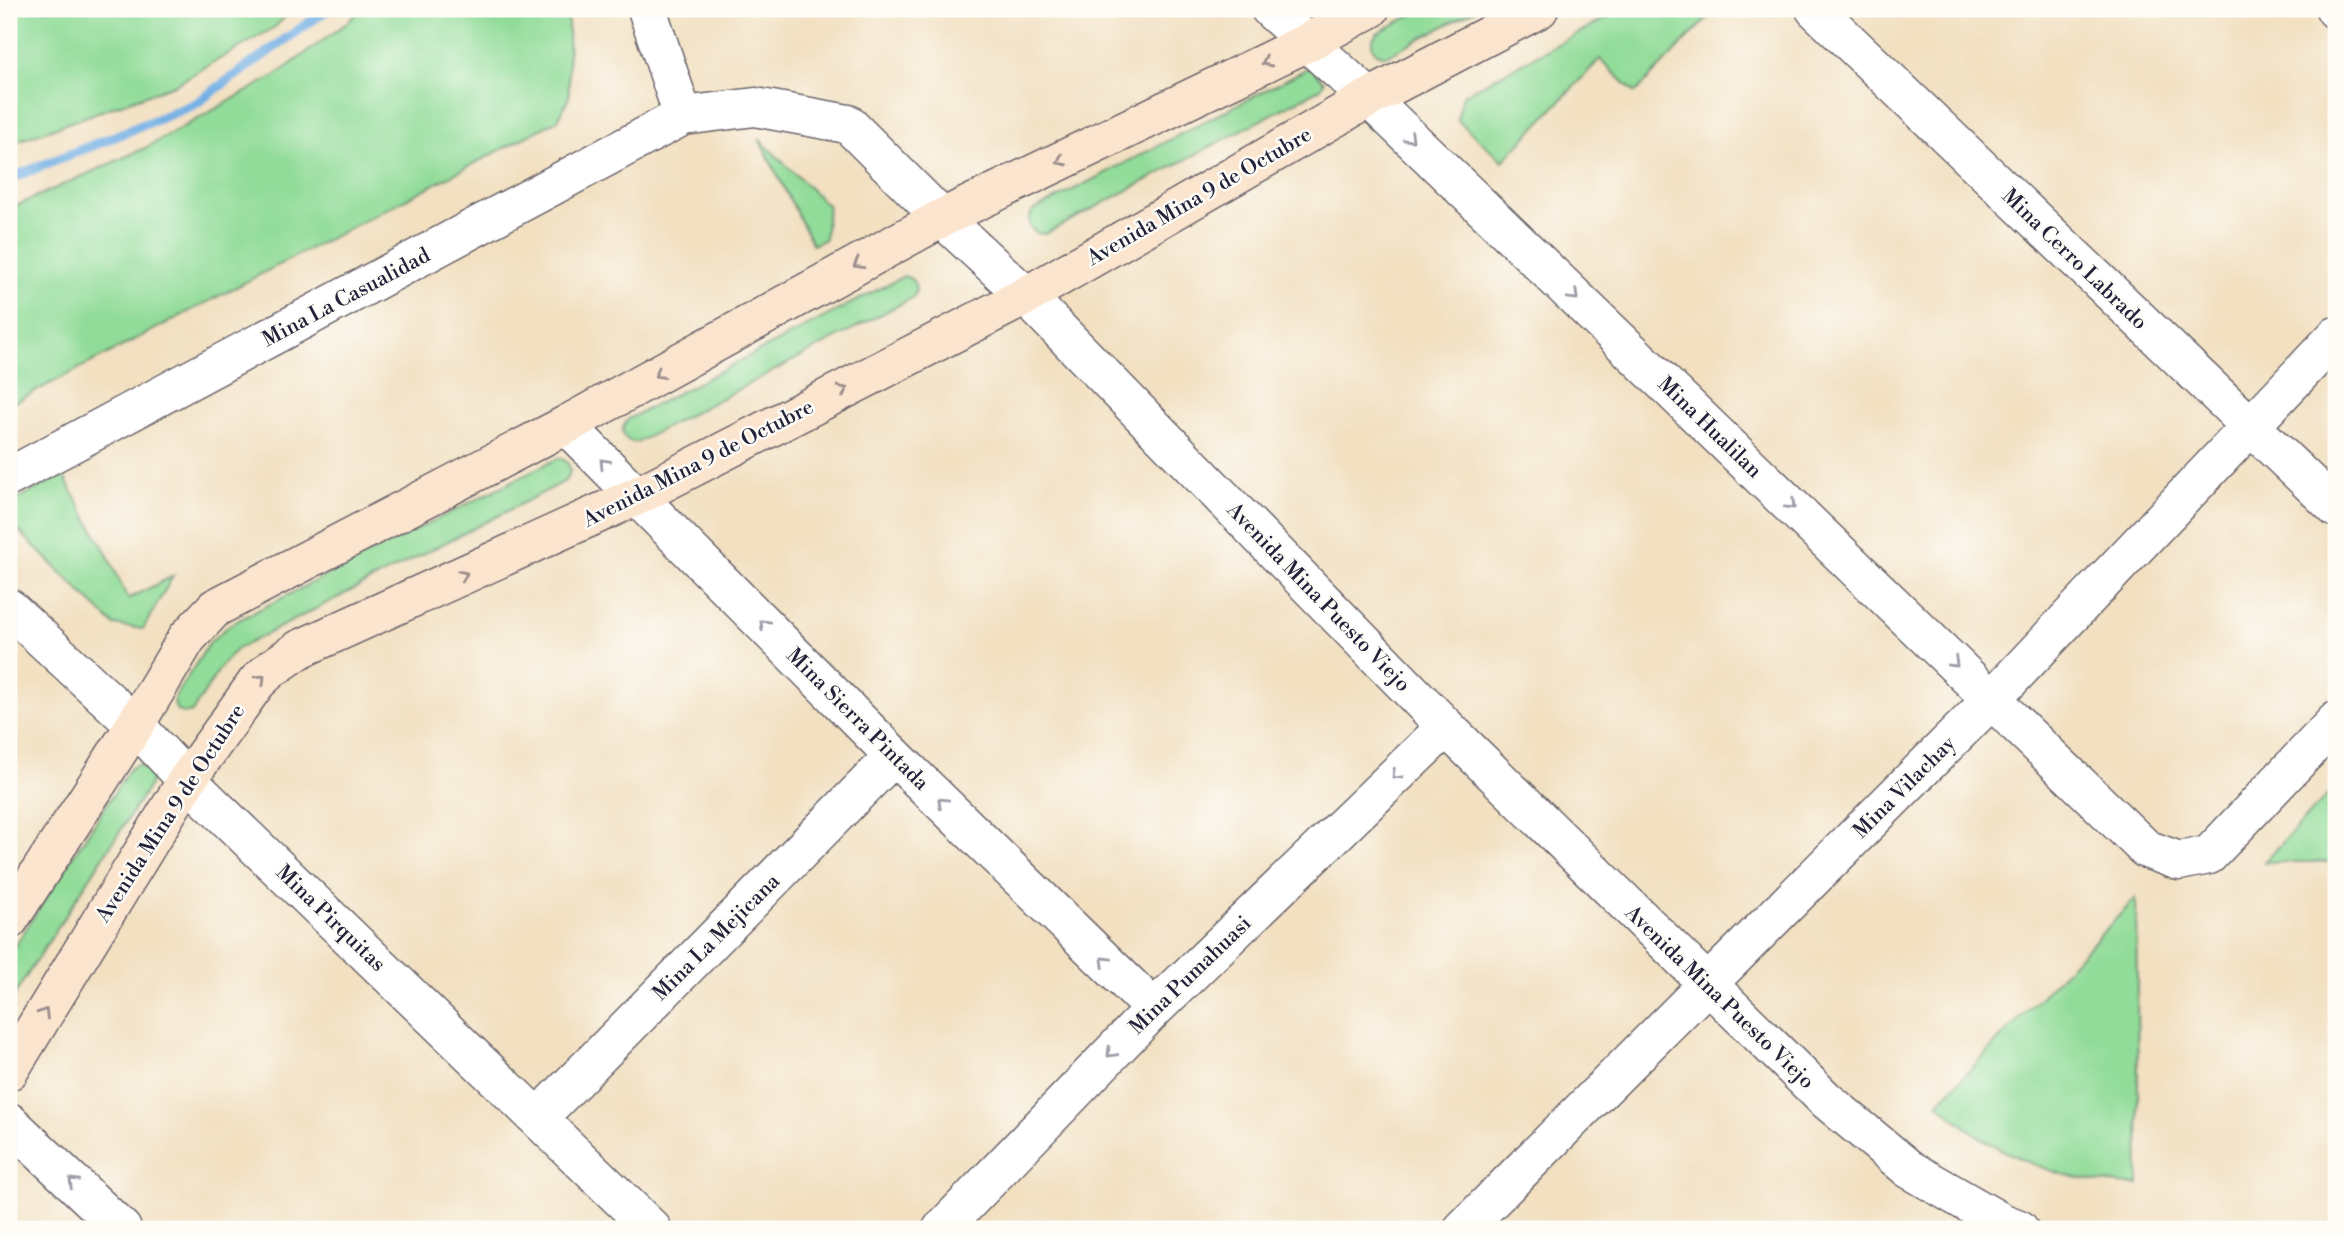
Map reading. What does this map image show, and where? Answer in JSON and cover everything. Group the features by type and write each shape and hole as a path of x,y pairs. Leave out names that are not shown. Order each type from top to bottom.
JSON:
{"street":[{"path":"647,9 683,116"},
{"name":"Mina Hualilan","path":"1270,9 1369,98 2146,849 2179,861 2209,855 2336,721"},
{"path":"9,920 187,638 215,607 566,425 942,218 1308,42 1370,9"},
{"name":"Avenida Mina 9 de Octubre","path":"9,1071 187,780 257,682 271,669 300,649 637,496 1026,296 1369,98 1539,9"},
{"name":"Mina Cerro Labrado","path":"1815,9 2336,508"},
{"name":"Avenida Mina Puesto Viejo","path":"683,116 755,107 848,124 942,218 1026,296 1446,727 1825,1099 1909,1169 2001,1222 2020,1229"},
{"name":"Mina La Casualidad","path":"9,477 683,116"},
{"name":"Mina Vilachay","path":"1463,1229 1992,699 2336,336"},
{"name":"Mina Sierra Pintada","path":"566,425 894,756 1154,1009"},
{"name":"Mina Pirquitas","path":"9,608 135,724 187,780 652,1229"},
{"name":"Mina Pumahuasi","path":"942,1229 1154,1009 1446,727"},
{"name":"Mina La Mejicana","path":"538,1118 894,756"},
{"path":"9,1122 122,1229"}],"green space":[{"path":"293,9 275,27 174,85 9,144 9,10"},
{"path":"361,9 568,9 569,97 558,120 9,405 9,209 145,148 276,75 348,22"},
{"path":"1423,9 1477,9 1388,55 1375,51 1372,41 1377,33"},
{"path":"1623,9 1716,9 1635,93 1600,59 1503,161 1457,120 1463,95"},
{"path":"1310,67 1324,82 1321,88 1314,92 1045,234 1030,227 1029,219 1034,210"},
{"path":"759,139 828,206 825,239 813,245"},
{"path":"904,276 915,284 914,297 638,442 629,441 624,435 623,428 628,419"},
{"path":"558,458 570,468 562,483 237,649 218,671 192,712 184,713 177,709 174,698 210,642 231,624"},
{"path":"63,475 107,554 128,599 173,576 143,629 114,625 9,521 9,503"},
{"path":"141,764 151,772 149,786 9,1003 9,955 129,770"},
{"path":"2336,786 2336,862 2264,862"},
{"path":"2136,898 2139,1185 2084,1179 2031,1163 1981,1138 1938,1103"}],"waterway":[{"path":"9,179 195,104 328,9"}]}
